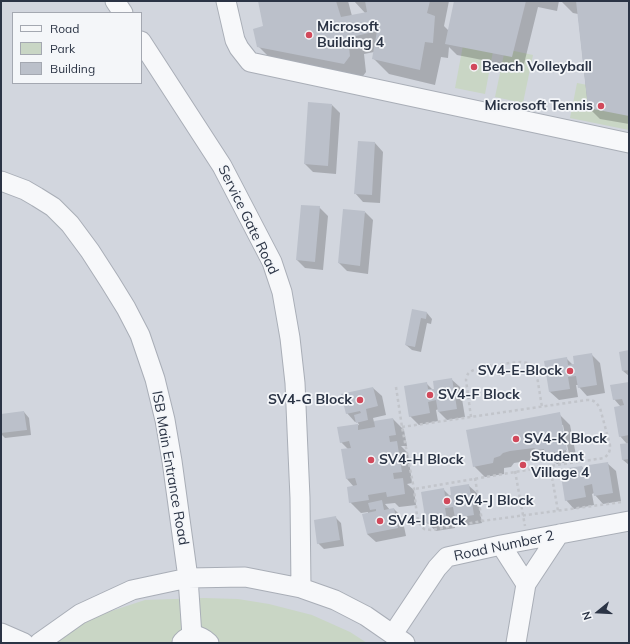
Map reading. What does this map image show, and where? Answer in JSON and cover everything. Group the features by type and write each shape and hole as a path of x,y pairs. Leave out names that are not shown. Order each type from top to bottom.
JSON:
{"lane":[{"path":"115,1 122,12"},
{"path":"226,1 239,48 250,62 629,142"},
{"name":"Service Gate Road","path":"142,43 222,166 272,262 282,292 290,338 295,383 300,498 301,588"},
{"name":"ISB Main Entrance Road","path":"1,181 25,190 38,197 53,207 70,224 114,288 140,335 155,379 165,420 188,578 194,641"},
{"name":"Road Number 2","path":"399,639 437,568 447,557 501,545 629,521"},
{"path":"516,643 526,584 559,534"},
{"path":"501,545 526,584"},
{"path":"39,643 80,614 132,590 188,578 245,577 301,588 335,600 366,616 399,639"},
{"path":"1,633 24,643"}],"path":[{"path":"471,417 466,380 468,374 472,370 479,368 520,362 527,362 533,365 536,370 542,407"},
{"path":"396,386 402,427 414,488 417,516 419,523 424,529 431,530 482,521 622,502"},
{"path":"402,427 592,400 597,403 600,408 610,445 609,453 604,458 414,488"},
{"path":"550,466 558,511"},
{"path":"515,471 523,516"},
{"path":"475,478 482,521"}],"shaded area":[{"path":"1,1 629,1 629,643 1,643"}],"green space":[{"name":"Beach Volleyball","path":"464,40 494,46 485,94 455,88"},
{"path":"505,49 533,55 523,103 495,97"},
{"name":"Microsoft Tennis","path":"577,83 629,93 629,130 570,118"},
{"path":"204,598 238,599 269,604 312,615 350,632 367,643 54,643 90,618 145,600"}],"building":[{"name":"Microsoft Building 4","path":"258,1 336,1 341,17 367,12 365,1 430,1 427,13 435,16 433,43 425,42 420,70 372,59 377,31 348,38 350,56 344,64 257,47 253,29 263,26"},
{"path":"454,1 526,1 512,57 445,44"},
{"path":"576,1 629,1 629,116 588,108"},
{"path":"308,102 332,104 328,166 304,164"},
{"path":"358,141 375,142 372,195 354,194"},
{"path":"301,205 320,206 315,262 296,260"},
{"path":"343,209 365,211 360,266 338,263"},
{"path":"412,309 427,312 426,319 421,318 415,347 405,345"},
{"path":"629,350 629,370 622,371 619,352"},
{"name":"SV4-E-Block","path":"592,353 597,385 578,388 576,376 568,377 570,389 549,392 544,361 567,357 568,365 574,364 573,356"},
{"name":"SV4-F Block","path":"452,378 457,409 438,412 436,400 428,402 430,413 409,417 404,386 427,382 428,389 434,389 433,381"},
{"path":"629,382 629,435 619,437 614,407 624,405 622,399 613,400 610,385"},
{"name":"SV4-G Block","path":"373,387 378,406 366,409 368,420 356,423 354,415 361,413 360,411 346,414 341,394"},
{"path":"24,411 27,430 1,433 1,414"},
{"name":"SV4-K Block","path":"560,412 567,450 545,454 544,449 537,450 534,448 510,451 494,458 493,463 473,467 466,430"},
{"name":"SV4-H Block","path":"393,418 396,435 389,436 390,442 397,441 402,472 393,473 394,479 403,478 405,494 387,497 386,492 368,495 369,500 349,503 347,487 357,485 355,478 346,479 341,449 351,448 349,441 340,443 337,427 358,424 358,430 375,427 374,421"},
{"path":"629,443 629,459 622,460 620,444"},
{"path":"608,462 613,493 594,496 592,484 584,486 586,497 565,501 560,469 582,466 584,473 590,472 589,465"},
{"name":"SV4-J Block","path":"469,484 474,515 455,518 453,507 445,508 447,520 426,523 421,492 444,488 445,496 451,495 450,487"},
{"name":"SV4-I Block","path":"382,500 384,510 394,508 398,528 367,534 362,514 376,511 376,509 370,510 368,503"},
{"path":"336,516 340,540 317,544 314,520"}],"place":[{"name":"Microsoft Building 4","path":"309,35"},
{"name":"Beach Volleyball","path":"474,67"},
{"name":"Microsoft Tennis","path":"601,106"},
{"name":"SV4-E-Block","path":"570,371"},
{"name":"SV4-F Block","path":"430,395"},
{"name":"SV4-G Block","path":"360,400"},
{"name":"SV4-K Block","path":"516,439"},
{"name":"SV4-H Block","path":"371,460"},
{"name":"Student Village 4","path":"523,465"},
{"name":"SV4-J Block","path":"447,501"},
{"name":"SV4-I Block","path":"380,521"}]}
